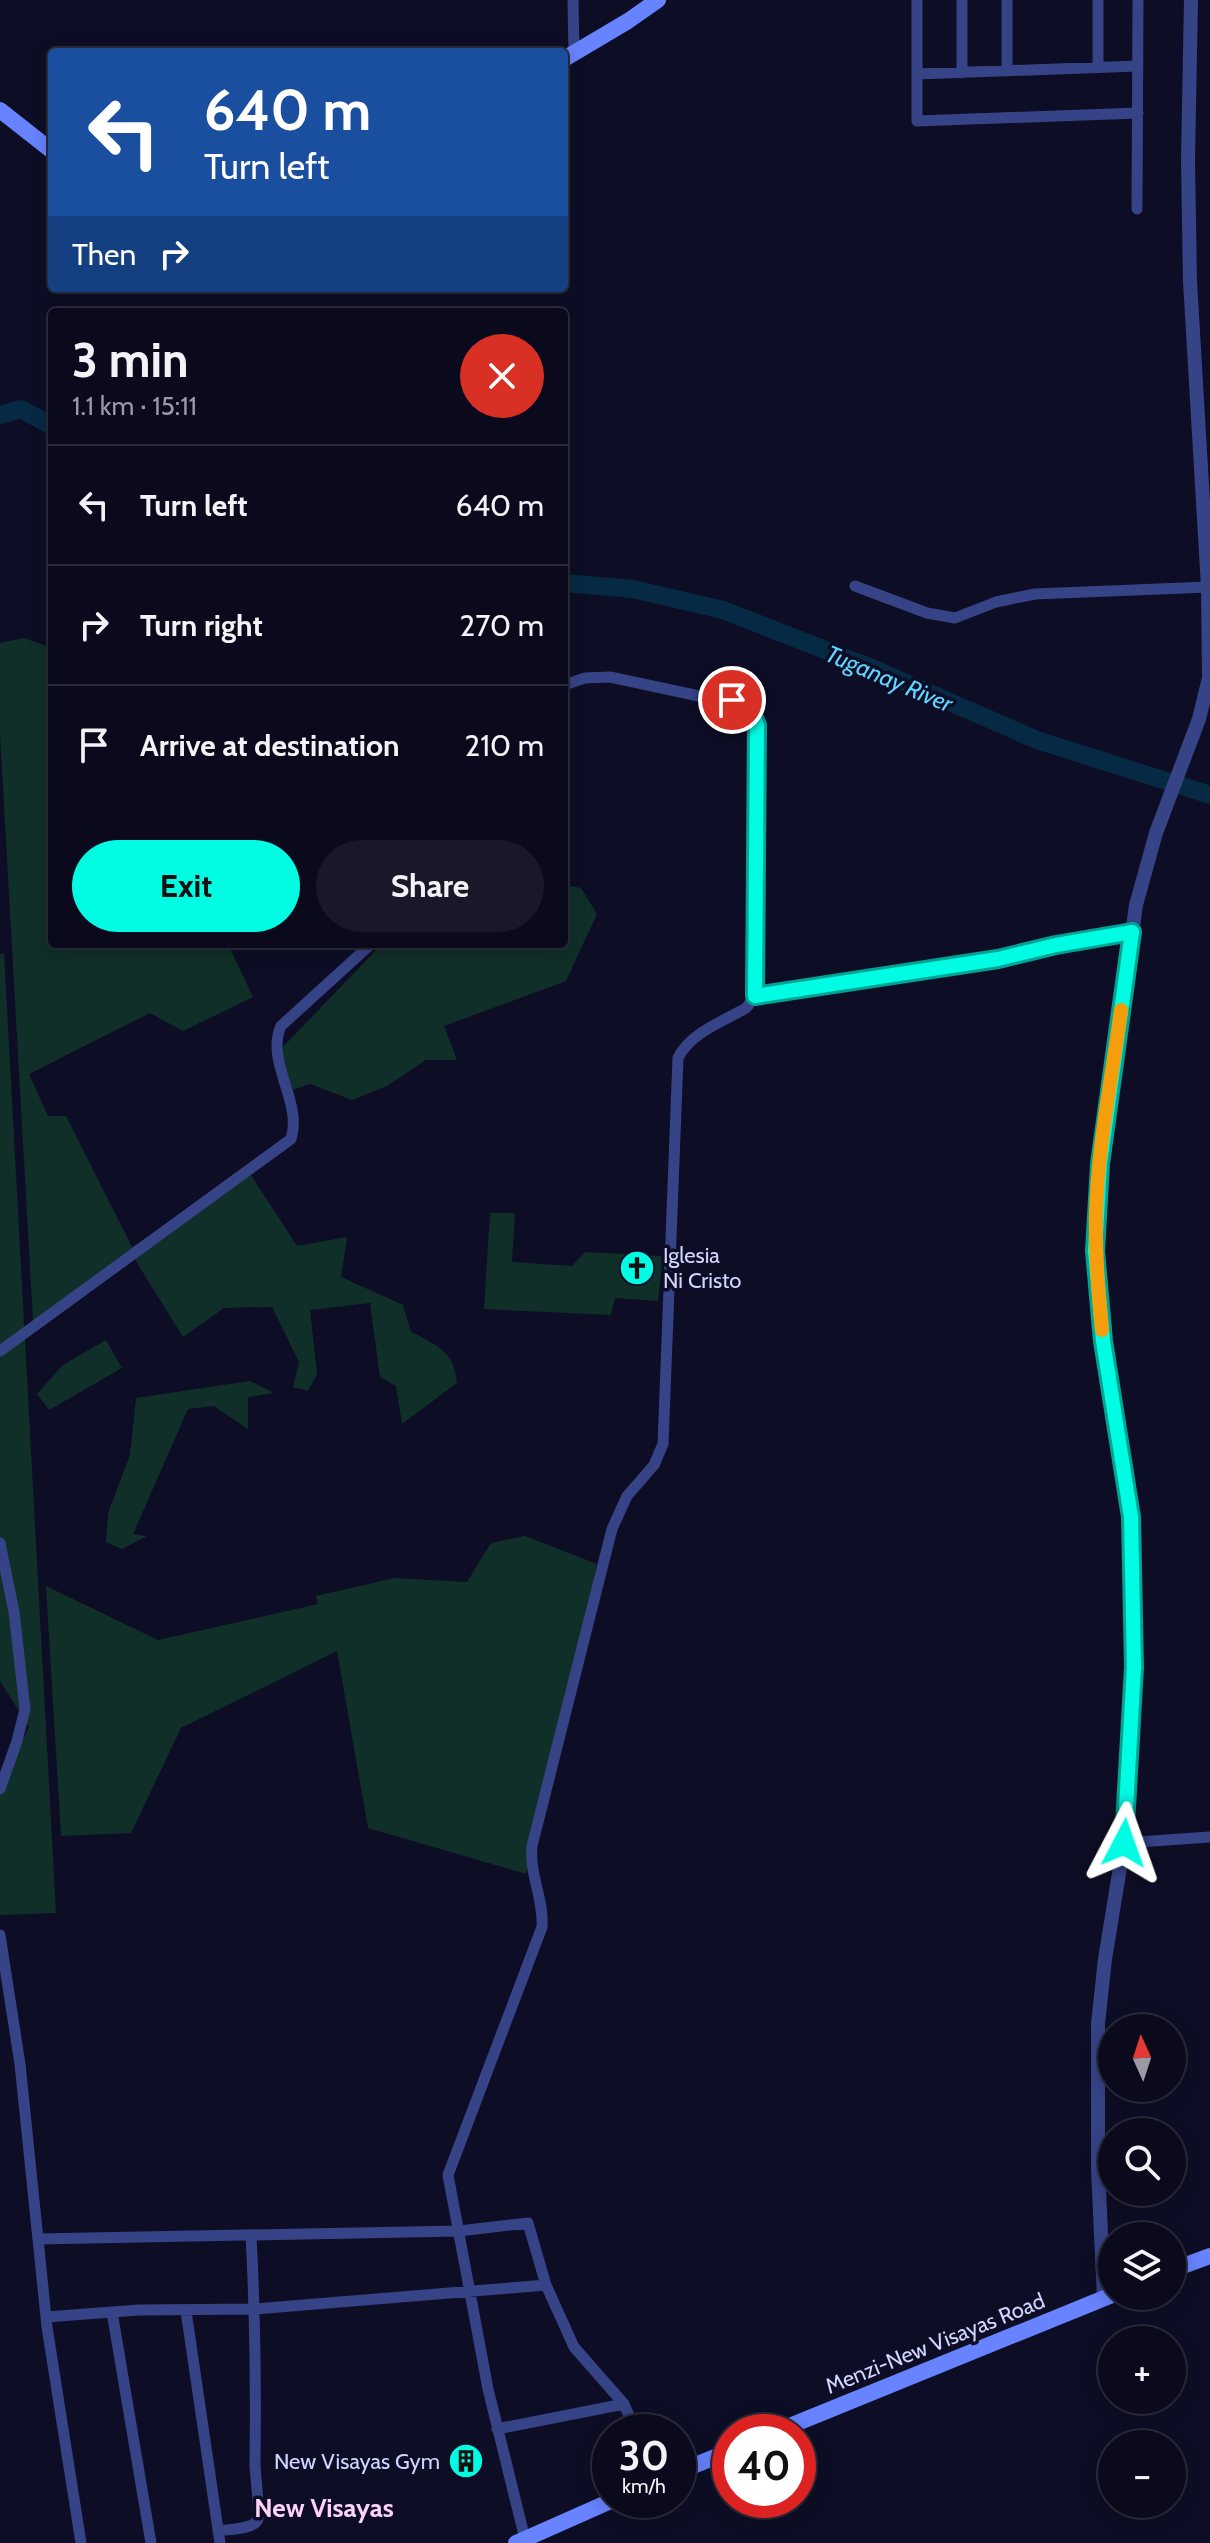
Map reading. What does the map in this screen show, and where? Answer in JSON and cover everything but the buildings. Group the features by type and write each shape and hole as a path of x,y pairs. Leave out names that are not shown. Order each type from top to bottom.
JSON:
{"main road":[{"path":"569,56 658,0"},
{"path":"0,110 48,148"},
{"path":"1186,2265 1210,2256"},
{"name":"Menzi-New Visayas Road","path":"816,2415 1098,2301"},
{"path":"521,2541 592,2509"}],"street":[{"path":"569,56 573,0"},
{"path":"917,0 917,121 1138,113"},
{"path":"962,0 962,73"},
{"path":"1007,0 1007,71"},
{"path":"1098,0 1098,67"},
{"path":"1137,209 1138,0"},
{"path":"1102,2222 1098,2169 1098,2024 1124,1843 1134,1667 1131,1517 1103,1341 1095,1237 1100,1164 1132,932 1148,856 1191,740 1209,678 1209,587 1190,281 1188,160 1191,0"},
{"path":"917,74 1138,66"},
{"path":"855,586 927,613 955,618 1024,595 1209,587"},
{"path":"521,2541 448,2175 542,1927 541,1902 532,1866 532,1846 612,1529 627,1496 654,1465 663,1444 678,1058 683,1048 695,1037 746,1008 755,996 757,725 753,715 744,704 732,700 713,699 610,677 585,678 568,684"},
{"path":"755,996 998,959 1132,932"},
{"path":"0,1351 291,1139 293,1118 279,1059 278,1034 281,1026 367,948"},
{"path":"0,1543 14,1612 25,1709 0,1789"},
{"path":"1124,1843 1210,1837"},
{"path":"0,1935 20,2064 46,2317 81,2543"},
{"path":"38,2239 459,2231 528,2223 546,2285 574,2347 624,2404 628,2414"},
{"path":"186,2311 219,2537 249,2526 258,2516 251,2235"},
{"path":"46,2317 112,2312 255,2309 546,2285"},
{"path":"112,2312 151,2543"},
{"path":"497,2429 624,2404"}],"green space":[{"path":"24,638 48,647 48,948 230,948 253,997 183,1031 150,1013 29,1074 48,1116 66,1116 132,1247 249,1172 297,1246 347,1237 341,1277 403,1305 411,1332 443,1350 455,1372 457,1383 402,1424 396,1386 380,1377 370,1303 310,1310 317,1374 308,1391 293,1387 299,1362 272,1307 224,1308 183,1337 129,1250 33,1321 0,734 0,643"},
{"path":"568,886 581,888 597,914 566,981 444,1026 457,1060 426,1060 387,1086 352,1100 310,1084 293,1090 278,1052 378,948 568,948"},
{"path":"4,953 56,1913 0,1915 0,1790 29,1727 0,1681 0,954"},
{"path":"490,1213 515,1213 512,1262 572,1266 585,1252 663,1256 658,1301 615,1298 611,1315 484,1309"},
{"path":"106,1340 122,1368 49,1410 37,1394 63,1365"},
{"path":"250,1381 274,1393 248,1397 248,1429 214,1406 188,1409 133,1534 147,1536 122,1549 106,1542 108,1513 130,1455 136,1398"},
{"path":"525,1536 597,1564 526,1874 368,1828 337,1651 181,1728 131,1833 61,1836 46,1586 158,1640 318,1604 316,1596 395,1578 467,1582 491,1543"}],"waterway":[{"name":"Tuganay River","path":"0,415 21,409 48,424"},
{"name":"Tuganay River","path":"568,583 633,589 723,610 879,671 1037,740 1210,795"}],"slow traffic":[{"path":"1102,1330 1095,1251 1096,1210 1121,1010"}],"place":[{"name":"Iglesia Ni Cristo","path":"637,1268"},
{"name":"New Visayas Gym","path":"466,2461"}],"district":[{"name":"New Visayas","path":"324,2508"}],"route":[{"path":"732,700 744,704 757,725 755,996 998,959 1132,932 1100,1164 1095,1251 1103,1341 1131,1517 1134,1667 1124,1843"}]}
